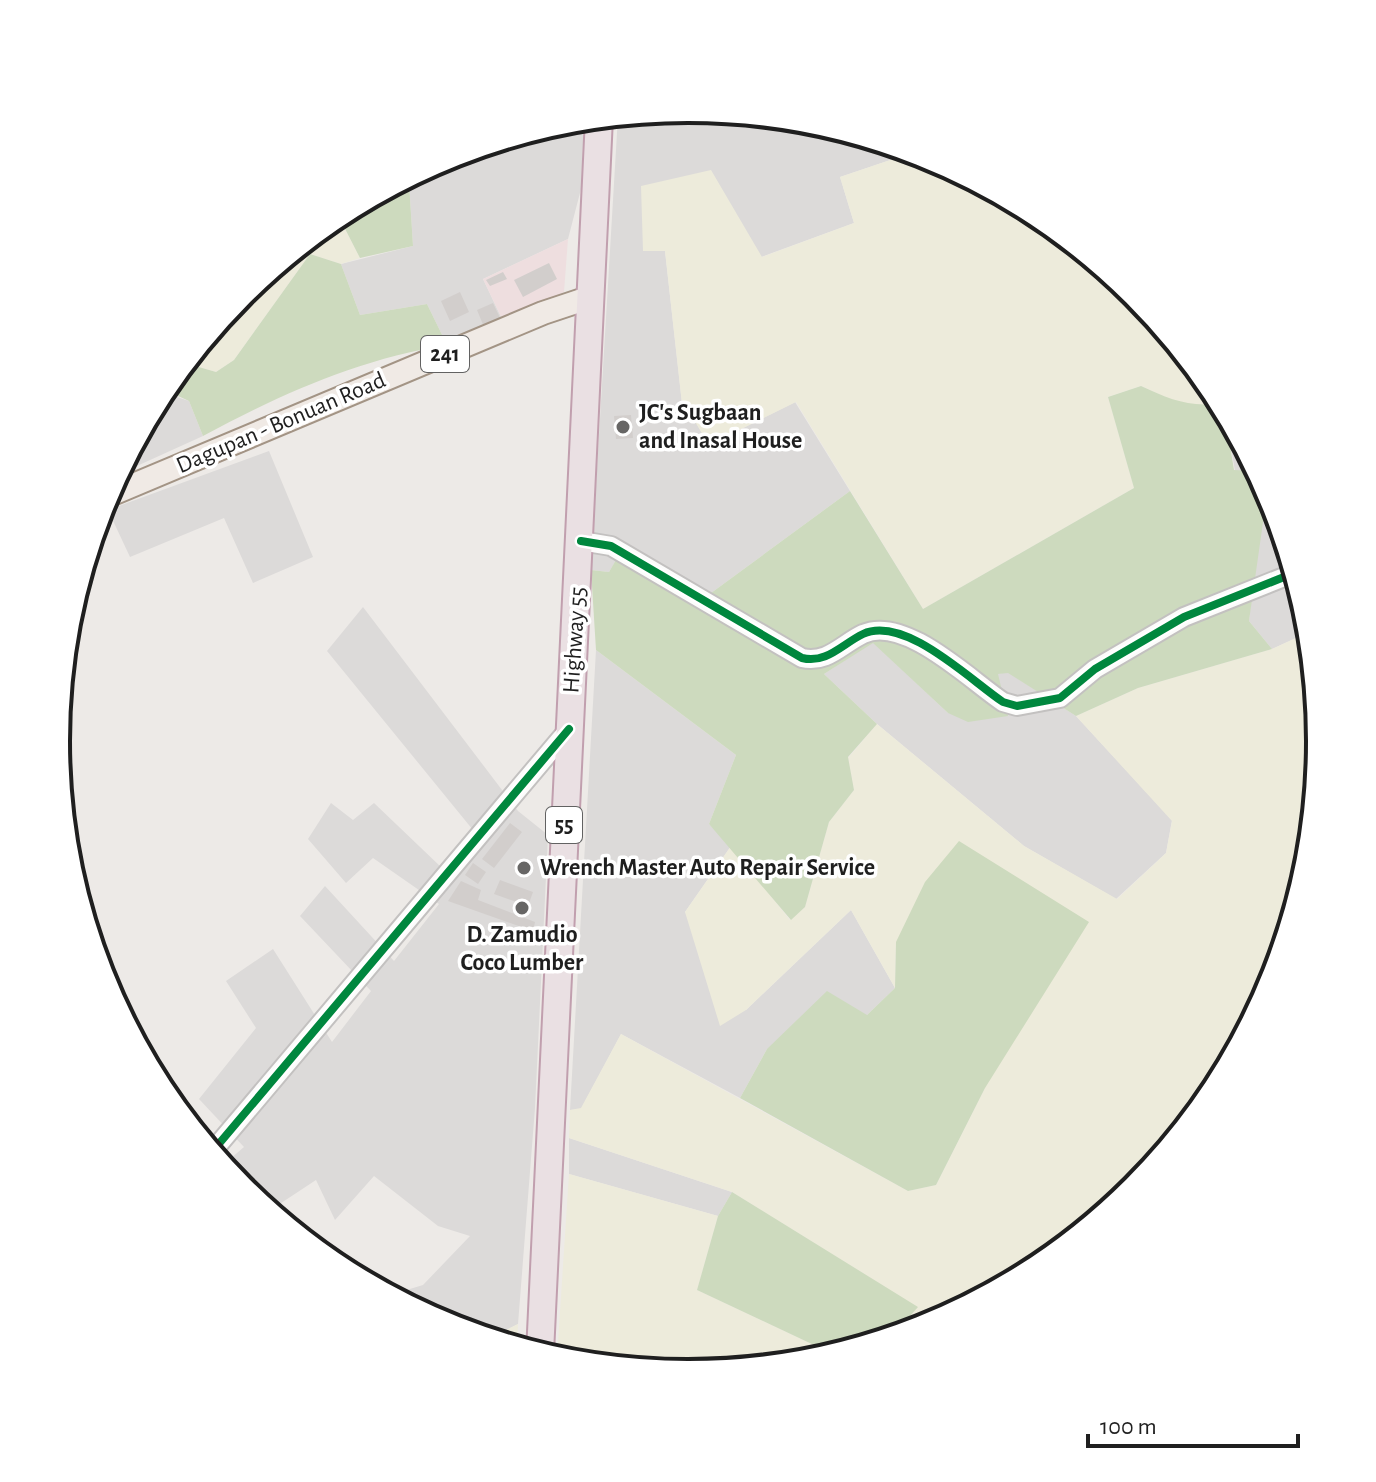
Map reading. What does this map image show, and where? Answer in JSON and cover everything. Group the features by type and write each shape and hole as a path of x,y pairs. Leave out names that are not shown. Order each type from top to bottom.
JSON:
{"highway":[{"name":"Highway 55","path":"541,1341 569,729 596,544 591,297 598,129"}],"main road":[{"name":"Dagupan - Bonuan Road","path":"124,489 543,313 591,297"}],"street":[{"path":"596,544 802,658 821,659 864,634 886,631 922,644 1003,702 1017,706 1060,698 1095,669 1184,617 1284,577"},
{"path":"219,1143 569,729"}],"shaded area":[{"path":"688,123 769,128 848,144 894,159 840,177 854,223 761,257 711,171 643,251 665,251 684,421 694,419 709,445 795,402 850,491 707,596 624,547 609,572 591,570 617,127"},
{"path":"583,132 581,189 568,239 483,279 503,321 447,345 427,304 360,315 341,264 413,246 409,190 489,156"},
{"path":"894,159 961,187 1031,227 1095,276 1125,304 1178,365 1207,405 1178,403 1141,386 1108,397 1134,488 923,609 796,402 709,445 694,420 684,422 665,251 643,251 641,186 711,170 762,257 854,223 840,177"},
{"path":"344,227 360,258 341,264 310,254 234,360 216,372 197,366 223,334 281,276"},
{"path":"568,239 564,292 503,321 483,279"},
{"path":"175,396 189,401 203,436 134,467"},
{"path":"1230,446 1273,542 1294,620 1297,637 1272,649 1249,621 1254,573"},
{"path":"269,451 313,557 253,583 224,518 130,557 112,518 116,507"},
{"path":"363,607 518,811 548,835 535,1108 518,1324 504,1331 452,1312 406,1290 423,1285 470,1236 438,1226 374,1176 335,1220 316,1180 279,1204 232,1157 244,1147 199,1099 256,1028 226,981 273,949 332,1042 371,991 300,916 325,886 394,961 439,904 373,858 346,883 308,839 331,803 353,820 374,803 442,868 473,830 327,651"},
{"path":"1297,637 1305,701 1305,781 1301,822 1285,901 1259,977 1223,1050 1202,1084 1153,1148 1095,1206 1031,1255 961,1295 907,1318 917,1307 732,1192 569,1138 570,1110 581,1108 621,1034 908,1191 936,1185 985,1088 896,942 895,988 851,910 746,1010 720,1026 685,912 731,846 790,920 805,907 829,822 854,790 848,758 877,724 1024,846 1117,899 1166,853 1172,821 1076,716 1138,688 1272,649"},
{"path":"873,642 948,713 997,674 1008,672 1076,716 1172,820 1166,853 1116,899 1024,846 877,724 824,674"},
{"path":"596,650 736,755 709,824 731,846 685,912 746,1010 851,910 895,988 867,1015 767,1049 740,1098 621,1034 581,1109 570,1110"},
{"path":"569,1138 732,1192 718,1216 569,1174"},
{"path":"569,1174 718,1216 697,1290 815,1346 769,1354 688,1359 607,1354 558,1345"},
{"path":"518,1324 518,1335 504,1331"}],"green space":[{"path":"409,190 413,246 360,258 344,227"},
{"path":"310,254 341,264 360,315 427,304 447,345 383,359 321,380 203,436 189,401 176,395 197,366 216,372 234,360"},
{"path":"1141,386 1180,401 1206,404 1230,445 1234,470 1243,470 1264,517 1249,621 1272,649 1138,688 1076,716 1008,673 998,674 1008,716 968,722 948,713 873,643 824,674 877,724 848,757 854,790 829,822 805,907 791,920 709,824 736,755 596,650 591,570 609,572 624,546 707,596 850,491 923,609 1134,488 1108,397"},
{"path":"959,841 1089,922 985,1088 936,1185 908,1191 740,1098 767,1049 827,991 867,1015 895,988 896,942 925,882"},
{"path":"732,1192 918,1307 908,1318 887,1326 815,1346 697,1290 718,1216"}],"building":[{"path":"549,263 557,279 523,297 514,280"},
{"path":"503,272 507,279 490,286 486,280"},
{"path":"460,292 469,312 450,321 441,301"},
{"path":"493,303 501,320 484,327 477,310"},
{"path":"631,415 633,438 616,439 614,416"},
{"path":"510,823 522,832 494,868 482,859"},
{"path":"473,863 486,872 478,884 465,875"},
{"path":"500,880 533,892 528,906 494,894"},
{"path":"461,881 481,890 478,900 535,922 533,931 448,901"}],"cycle path":[{"path":"581,541 611,546 802,658 827,656 863,634 880,631 898,634 917,641 1003,702 1017,706 1060,698 1095,669 1184,617 1284,577"},
{"path":"219,1143 569,729"}],"place":[{"name":"JC's Sugbaan and Inasal House","path":"623,427"},
{"name":"Wrench Master Auto Repair Service","path":"524,868"},
{"name":"D. Zamudio Coco Lumber","path":"522,908"}]}
